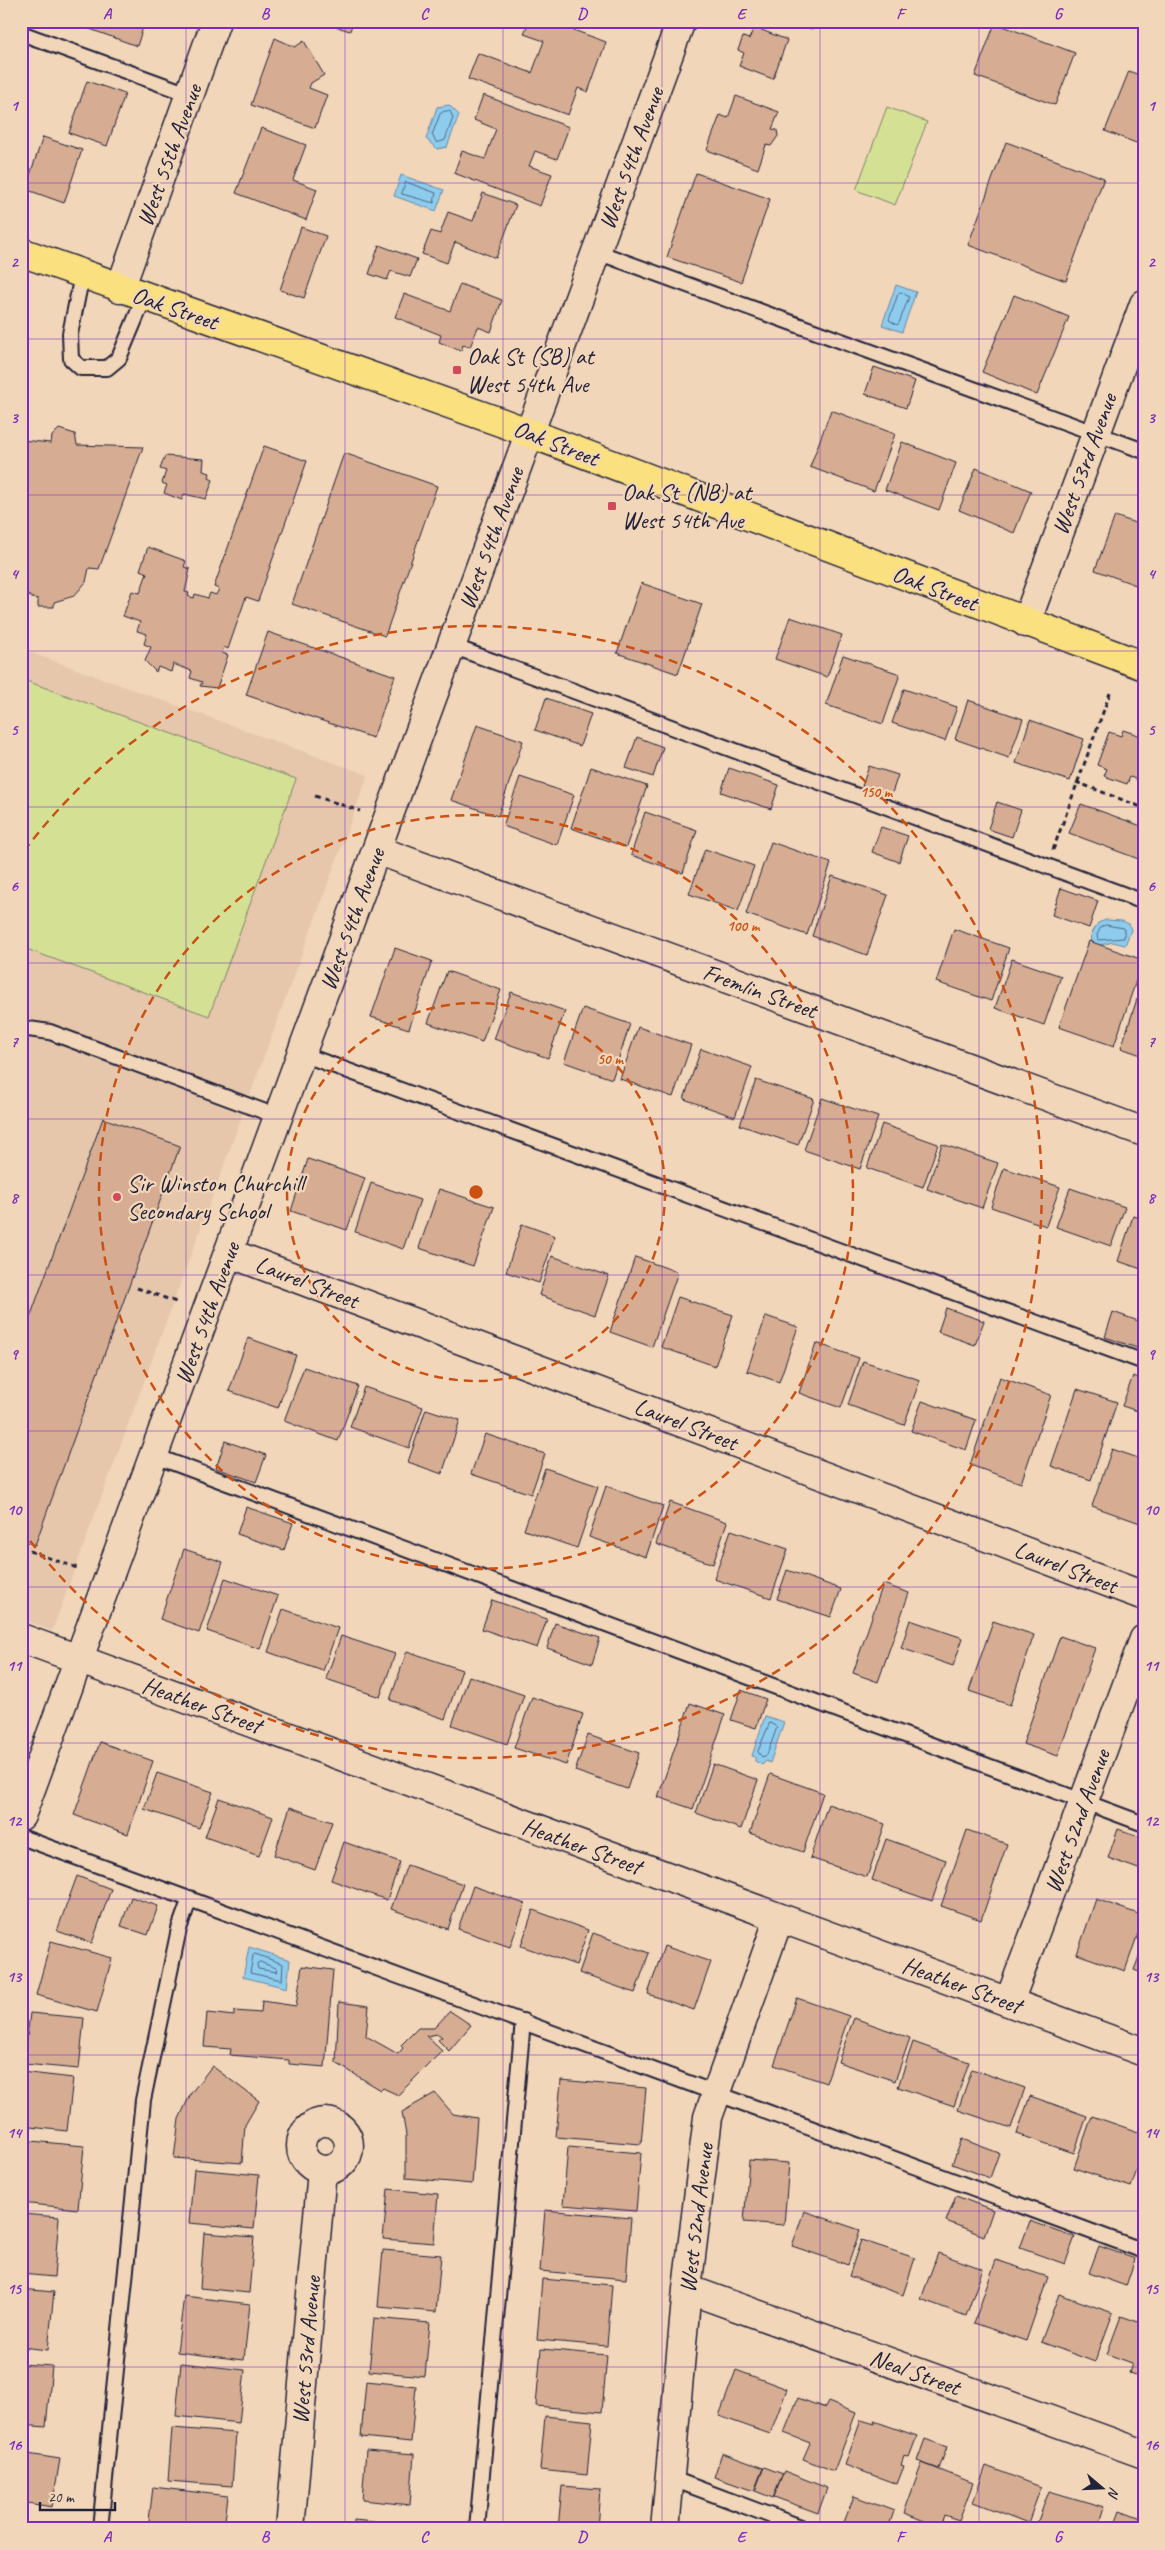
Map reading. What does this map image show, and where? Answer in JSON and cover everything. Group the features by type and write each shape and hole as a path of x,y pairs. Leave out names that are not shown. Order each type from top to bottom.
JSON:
{"main road":[{"name":"Oak Street","path":"21,252 529,433 1026,623 1144,666"}],"street":[{"name":"West 55th Avenue","path":"132,293 191,95 216,21"},
{"name":"West 54th Avenue","path":"21,1816 280,1117 681,21"},
{"name":"West 53rd Avenue","path":"1026,623 1144,304"},
{"name":"Fremlin Street","path":"377,850 1144,1132"},
{"name":"Laurel Street","path":"229,1253 1144,1596"},
{"name":"Heather Street","path":"21,1638 1144,2052"},
{"name":"West 52nd Avenue","path":"1009,2002 1144,1639"},
{"name":"West 52nd Avenue","path":"665,2529 686,2289 708,2117 715,2091 779,1918"},
{"name":"West 53rd Avenue","path":"290,2529 322,2171"},
{"name":"Neal Street","path":"686,2289 1144,2454"}],"lane":[{"path":"21,33 191,95"},
{"path":"597,252 1144,450"},
{"path":"82,275 70,334 71,358 81,368 107,368 120,358 132,293"},
{"path":"452,646 1144,902"},
{"path":"21,1028 50,1032 280,1117"},
{"path":"302,1054 1144,1362"},
{"path":"155,1456 1144,1824"},
{"path":"21,1837 715,2091 1144,2251"},
{"path":"100,2529 143,2100 179,1929 190,1898"},
{"path":"477,2529 523,2021"},
{"path":"670,2478 806,2529"}],"path":[{"path":"1047,866 1110,693"},
{"path":"1076,782 1142,807 1144,798"},
{"path":"315,796 360,811"},
{"path":"137,1288 179,1303"},
{"path":"21,1548 80,1569"}],"shaded area":[{"name":"Sir Winston Churchill Secondary School","path":"21,649 368,775 52,1631 21,1618"}],"green space":[{"path":"887,107 927,122 895,205 856,190"},
{"path":"21,679 296,779 209,1016 21,947"}],"water":[{"path":"449,105 459,115 447,147 437,149 426,139 437,107"},
{"path":"401,175 444,190 436,211 394,196"},
{"path":"896,285 916,292 902,332 882,325"},
{"path":"1106,920 1122,921 1129,924 1131,930 1125,945 1113,942 1097,946 1092,941 1091,935 1098,923"},
{"path":"765,1716 784,1722 770,1763 766,1761 762,1765 755,1761 755,1757 752,1756"},
{"path":"249,1947 290,1960 287,1988 243,1977"}],"building":[{"path":"90,21 145,21 137,46 87,28"},
{"path":"318,21 353,21 350,31"},
{"path":"529,21 549,21 606,42 588,92 578,88 568,115 468,79 478,53 532,73 544,41 524,34"},
{"path":"788,21 815,21 812,29"},
{"path":"995,23 1075,53 1055,105 975,76"},
{"path":"754,27 787,40 773,79 739,66 744,53 738,50 743,37 749,39"},
{"path":"275,38 295,47 304,41 324,75 311,83 309,88 327,95 315,128 251,105"},
{"path":"1129,71 1144,77 1144,146 1105,131"},
{"path":"87,81 125,94 107,146 69,133"},
{"path":"483,95 569,127 557,159 535,151 529,166 552,174 540,206 454,173 462,151 485,159 496,129 474,120"},
{"path":"736,96 779,112 772,129 777,130 778,136 771,146 766,145 758,169 707,150 720,115 728,118"},
{"path":"261,128 306,145 293,180 317,189 306,220 236,193"},
{"path":"43,137 82,150 64,203 25,189"},
{"path":"1006,142 1104,178 1066,281 968,245"},
{"path":"696,173 770,199 741,282 667,257"},
{"path":"483,193 516,205 496,258 455,242 447,263 422,254 431,231 440,234 448,212 473,221"},
{"path":"301,227 326,236 304,298 280,290"},
{"path":"379,245 417,259 410,277 391,271 387,280 369,274"},
{"path":"460,284 502,300 491,332 478,327 470,347 463,345 461,351 439,342 441,335 395,317 404,294 450,311"},
{"path":"1014,295 1069,317 1037,395 982,372"},
{"path":"874,367 915,381 906,408 865,394"},
{"path":"831,410 895,434 874,491 810,467"},
{"path":"59,429 75,434 77,445 143,447 99,569 89,568 86,582 74,596 54,602 54,607 38,607 38,599 32,598 21,590 21,440 51,443 52,436"},
{"path":"902,442 956,463 939,510 885,490"},
{"path":"264,446 307,461 258,601 246,597 228,649 224,647 222,653 228,655 217,688 200,686 202,682 190,678 192,671 173,664 171,672 158,667 156,672 145,661 151,647 144,644 147,634 137,631 140,622 123,616 132,591 140,593 147,573 140,570 148,547 186,561 184,567 190,569 185,592 189,593 188,596 194,598 195,594 208,598 210,593 216,595 219,589 214,587"},
{"path":"344,453 437,486 385,636 292,604"},
{"path":"165,456 204,459 203,471 210,473 209,478 213,480 206,499 184,494 182,500 164,493 167,485 162,483 166,471 160,469"},
{"path":"976,468 1031,491 1014,533 959,510"},
{"path":"1115,516 1144,526 1144,588 1095,570"},
{"path":"641,583 702,604 678,674 617,653"},
{"path":"790,617 842,635 827,677 775,659"},
{"path":"268,632 395,676 373,738 246,695"},
{"path":"843,655 900,674 883,724 826,705"},
{"path":"904,689 957,707 945,741 892,723"},
{"path":"546,698 591,714 580,746 535,730"},
{"path":"968,700 1023,719 1009,758 955,739"},
{"path":"1030,720 1084,739 1070,781 1016,763"},
{"path":"477,725 523,741 498,816 451,800"},
{"path":"1123,730 1144,737 1142,744 1144,745 1144,773 1141,781 1130,777 1127,784 1104,776 1107,769 1097,765 1109,732 1121,736"},
{"path":"637,737 663,747 653,777 626,768"},
{"path":"869,766 898,775 891,796 862,786"},
{"path":"591,767 647,786 626,847 571,828"},
{"path":"729,768 779,785 771,809 721,792"},
{"path":"520,777 574,795 557,845 503,826"},
{"path":"997,802 1021,810 1012,837 988,829"},
{"path":"1081,804 1144,827 1144,861 1069,833"},
{"path":"645,812 697,830 683,873 631,855"},
{"path":"881,827 908,836 899,862 872,852"},
{"path":"771,842 831,863 807,935 746,914"},
{"path":"705,849 754,866 738,911 689,894"},
{"path":"832,876 888,895 867,955 812,936"},
{"path":"1061,888 1098,901 1089,928 1052,915"},
{"path":"954,929 1009,948 991,1001 936,982"},
{"path":"1089,941 1143,960 1114,1046 1059,1027"},
{"path":"395,948 432,961 409,1029 371,1017"},
{"path":"1012,959 1061,976 1044,1025 995,1008"},
{"path":"447,971 501,990 482,1042 428,1023"},
{"path":"511,992 565,1011 548,1058 494,1039"},
{"path":"1137,999 1144,1001 1144,1056 1121,1048"},
{"path":"583,1008 630,1024 612,1079 564,1062"},
{"path":"638,1027 691,1045 673,1097 620,1079"},
{"path":"701,1049 752,1067 735,1117 684,1099"},
{"path":"756,1080 814,1099 798,1145 740,1125"},
{"path":"822,1098 878,1117 860,1169 804,1150"},
{"path":"103,1118 180,1146 35,1545 21,1540 21,1342"},
{"path":"882,1124 938,1144 923,1187 867,1168"},
{"path":"942,1144 998,1163 982,1208 927,1189"},
{"path":"308,1159 365,1178 347,1230 291,1211"},
{"path":"1004,1168 1060,1187 1046,1226 991,1207"},
{"path":"371,1183 420,1200 403,1249 355,1232"},
{"path":"1070,1188 1125,1207 1111,1246 1056,1227"},
{"path":"439,1189 494,1207 473,1266 419,1248"},
{"path":"1133,1216 1144,1219 1144,1270 1118,1261"},
{"path":"522,1224 555,1236 539,1283 506,1272"},
{"path":"552,1256 609,1276 595,1315 539,1295"},
{"path":"635,1257 678,1272 652,1347 610,1332"},
{"path":"678,1297 733,1315 715,1366 661,1347"},
{"path":"946,1308 984,1321 975,1345 938,1332"},
{"path":"1113,1312 1144,1323 1143,1350 1105,1337"},
{"path":"766,1316 798,1327 779,1382 747,1371"},
{"path":"248,1338 296,1355 278,1408 229,1391"},
{"path":"816,1343 859,1358 841,1408 799,1393"},
{"path":"863,1361 920,1380 904,1425 848,1405"},
{"path":"304,1367 358,1386 338,1441 284,1421"},
{"path":"1133,1376 1144,1380 1144,1413 1122,1406"},
{"path":"1000,1377 1051,1395 1021,1483 970,1465"},
{"path":"364,1387 423,1407 409,1448 350,1427"},
{"path":"1077,1389 1117,1402 1091,1480 1051,1466"},
{"path":"922,1401 976,1420 966,1450 911,1431"},
{"path":"426,1409 460,1420 442,1474 408,1462"},
{"path":"485,1434 545,1454 531,1494 471,1474"},
{"path":"225,1441 266,1455 256,1482 216,1468"},
{"path":"1112,1449 1144,1460 1143,1524 1092,1506"},
{"path":"545,1468 598,1486 577,1548 524,1530"},
{"path":"606,1486 663,1506 646,1557 589,1537"},
{"path":"670,1502 727,1522 713,1564 656,1544"},
{"path":"246,1507 293,1523 284,1550 237,1534"},
{"path":"731,1530 788,1549 771,1598 714,1579"},
{"path":"184,1549 223,1562 199,1633 160,1619"},
{"path":"787,1570 841,1589 831,1617 777,1599"},
{"path":"225,1578 278,1596 260,1649 207,1631"},
{"path":"883,1584 909,1593 878,1682 853,1673"},
{"path":"492,1600 547,1619 537,1648 482,1629"},
{"path":"283,1609 338,1628 323,1671 268,1652"},
{"path":"910,1620 963,1638 953,1666 901,1648"},
{"path":"993,1621 1034,1635 1010,1705 969,1691"},
{"path":"555,1623 600,1638 592,1664 547,1648"},
{"path":"341,1636 395,1654 380,1697 326,1679"},
{"path":"1060,1636 1095,1648 1058,1756 1023,1744"},
{"path":"407,1651 462,1670 445,1719 390,1700"},
{"path":"469,1676 524,1695 507,1744 452,1725"},
{"path":"741,1690 766,1699 756,1728 731,1720"},
{"path":"532,1697 583,1714 566,1765 514,1748"},
{"path":"690,1703 725,1715 693,1809 658,1797"},
{"path":"588,1735 639,1753 627,1789 575,1771"},
{"path":"100,1742 153,1761 128,1834 74,1815"},
{"path":"713,1764 758,1780 741,1829 696,1813"},
{"path":"157,1773 213,1792 199,1828 144,1809"},
{"path":"770,1774 823,1793 803,1852 750,1833"},
{"path":"219,1798 273,1817 259,1856 205,1837"},
{"path":"828,1804 885,1824 867,1877 810,1858"},
{"path":"290,1807 332,1822 315,1870 274,1855"},
{"path":"1118,1829 1144,1838 1144,1871 1108,1858"},
{"path":"967,1830 1007,1844 981,1920 941,1906"},
{"path":"886,1839 946,1860 932,1901 872,1880"},
{"path":"344,1842 400,1862 387,1900 331,1880"},
{"path":"407,1865 463,1884 448,1929 391,1909"},
{"path":"77,1876 111,1889 92,1943 57,1931"},
{"path":"473,1886 525,1904 510,1947 458,1929"},
{"path":"131,1897 158,1906 148,1935 121,1926"},
{"path":"1096,1899 1144,1916 1125,1971 1077,1954"},
{"path":"533,1910 588,1930 576,1965 521,1946"},
{"path":"593,1933 649,1953 635,1993 579,1973"},
{"path":"51,1941 112,1958 97,2012 36,1995"},
{"path":"1144,1944 1144,1974 1134,1970"},
{"path":"664,1946 711,1962 694,2010 648,1994"},
{"path":"302,1966 333,1970 325,2067 289,2064 289,2060 230,2055 231,2049 204,2047 207,2013 234,2016 234,2011 261,2013 262,2001 296,2006"},
{"path":"797,1998 849,2016 826,2083 774,2065"},
{"path":"339,2002 369,2006 366,2036 398,2054 403,2048 401,2045 418,2028 434,2028 450,2011 471,2025 449,2051 438,2040 442,2037 438,2034 426,2036 442,2051 398,2095 383,2088 381,2090 336,2063"},
{"path":"30,2013 84,2018 79,2069 24,2064"},
{"path":"854,2018 910,2038 895,2081 838,2062"},
{"path":"913,2042 969,2062 954,2106 898,2087"},
{"path":"212,2066 259,2101 245,2125 242,2163 174,2158 179,2119 191,2093"},
{"path":"972,2069 1025,2088 1011,2128 958,2110"},
{"path":"21,2072 73,2078 67,2131 21,2126"},
{"path":"561,2080 646,2088 641,2144 556,2137"},
{"path":"435,2093 453,2114 477,2118 472,2184 406,2178 406,2135 402,2112"},
{"path":"1030,2096 1087,2116 1074,2153 1017,2134"},
{"path":"1092,2116 1144,2134 1144,2150 1131,2187 1074,2168"},
{"path":"962,2139 999,2153 990,2178 952,2164"},
{"path":"21,2140 84,2146 78,2209 21,2203"},
{"path":"568,2147 641,2153 636,2211 563,2205"},
{"path":"749,2160 789,2163 784,2225 744,2222"},
{"path":"194,2169 259,2175 254,2229 189,2223"},
{"path":"388,2189 438,2194 434,2243 383,2239"},
{"path":"956,2196 993,2210 984,2236 946,2221"},
{"path":"545,2210 631,2218 626,2279 540,2271"},
{"path":"804,2211 860,2230 848,2265 792,2246"},
{"path":"21,2214 59,2217 54,2277 21,2274"},
{"path":"1030,2221 1075,2237 1065,2264 1020,2248"},
{"path":"204,2233 254,2237 249,2293 200,2288"},
{"path":"861,2240 915,2258 903,2295 849,2276"},
{"path":"1099,2246 1135,2259 1126,2286 1089,2273"},
{"path":"383,2250 441,2255 436,2312 378,2307"},
{"path":"938,2253 983,2269 966,2316 921,2299"},
{"path":"996,2260 1048,2277 1026,2341 974,2323"},
{"path":"542,2279 612,2285 607,2346 537,2340"},
{"path":"21,2289 54,2292 48,2350 21,2347"},
{"path":"1059,2294 1113,2313 1095,2362 1041,2342"},
{"path":"184,2296 250,2304 244,2360 177,2352"},
{"path":"1121,2316 1144,2324 1144,2378 1129,2373 1132,2363 1107,2354"},
{"path":"374,2318 430,2323 425,2376 369,2371"},
{"path":"541,2349 607,2355 602,2412 536,2406"},
{"path":"181,2363 245,2370 239,2423 176,2416"},
{"path":"21,2364 52,2366 46,2427 21,2425"},
{"path":"736,2370 787,2389 770,2434 719,2416"},
{"path":"366,2381 416,2386 411,2442 361,2437"},
{"path":"798,2398 825,2408 828,2402 856,2413 834,2471 803,2459 810,2443 784,2433"},
{"path":"545,2416 592,2421 587,2475 540,2470"},
{"path":"861,2420 875,2424 874,2421 917,2436 909,2457 904,2456 901,2465 904,2466 897,2484 845,2465"},
{"path":"172,2428 236,2433 232,2486 168,2481"},
{"path":"925,2439 947,2447 939,2469 917,2461"},
{"path":"366,2450 414,2454 410,2505 362,2500"},
{"path":"21,2453 60,2459 52,2507 21,2502"},
{"path":"722,2453 763,2468 754,2491 714,2477"},
{"path":"922,2463 973,2483 959,2520 944,2515 940,2527 904,2513"},
{"path":"986,2466 1041,2487 1028,2523 973,2502"},
{"path":"764,2467 783,2474 773,2498 755,2491"},
{"path":"784,2471 827,2488 818,2513 774,2497"},
{"path":"562,2486 600,2489 597,2529 558,2529"},
{"path":"153,2487 228,2496 224,2529 148,2529"},
{"path":"1049,2491 1104,2507 1097,2529 1035,2529"},
{"path":"854,2496 894,2511 888,2529 852,2529 843,2525"},
{"path":"1120,2510 1144,2519 1144,2529 1113,2529"},
{"path":"354,2520 425,2527 425,2529 354,2529"}],"place":[{"name":"Oak St (SB) at West 54th Ave","path":"457,370"},
{"name":"Oak St (NB) at West 54th Ave","path":"612,506"},
{"name":"Sir Winston Churchill Secondary School","path":"117,1197"}]}
